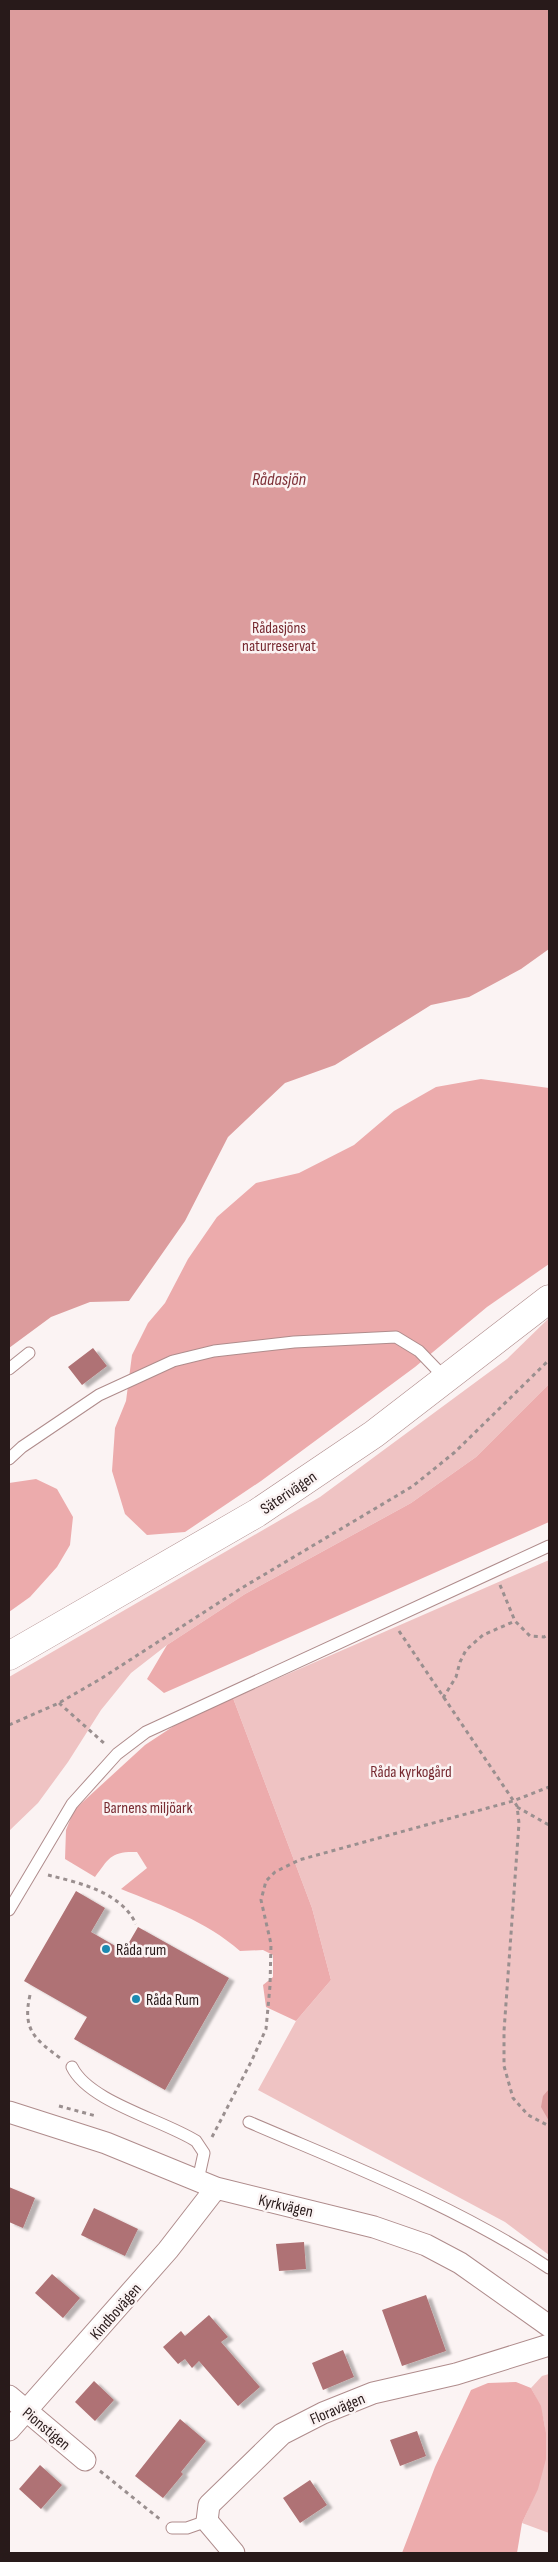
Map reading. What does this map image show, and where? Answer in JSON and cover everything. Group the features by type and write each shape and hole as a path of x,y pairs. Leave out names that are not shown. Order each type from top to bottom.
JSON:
{"street":[{"name":"Säterivägen","path":"9,1656 257,1512 374,1434 549,1299"},
{"name":"Kyrkvägen","path":"9,2112 91,2138 207,2184 374,2227 426,2245 460,2263 549,2326"},
{"name":"Kindbovägen","path":"9,2430 168,2250 207,2184"},
{"name":"Floravägen","path":"207,2522 208,2505 264,2450 282,2434 294,2427 373,2393 456,2374 549,2345"},
{"name":"Pionstigen","path":"9,2396 85,2460"},
{"path":"207,2522 234,2553"}],"lane":[{"path":"9,1459 22,1447 100,1395 173,1361 214,1351 294,1342 396,1338 419,1351 446,1379"},
{"path":"9,1369 29,1353"},
{"path":"9,1910 72,1804 117,1754 154,1728 549,1546"},
{"path":"72,2067 76,2075 87,2086 187,2135 202,2147 207,2184"},
{"path":"249,2122 445,2208 506,2239 549,2268"},
{"path":"172,2528 186,2528 207,2522"}],"path":[{"path":"9,1725 58,1703 142,1654 240,1589 413,1486 455,1452 549,1360"},
{"path":"493,1571 515,1621 530,1636 544,1637 549,1634"},
{"path":"390,1618 513,1801 517,1806 549,1825"},
{"path":"444,1698 456,1677 466,1650 483,1634 515,1621"},
{"path":"58,1703 117,1754"},
{"path":"204,2154 266,2029 271,1944 262,1900 266,1880 275,1872 299,1860 513,1801 549,1787"},
{"path":"517,1806 519,1823 504,2031 504,2066 513,2098 528,2115 549,2126"},
{"path":"30,1872 94,1888 118,1902 132,1915 136,1924"},
{"path":"30,1996 27,2008 33,2035 42,2046 72,2067"},
{"path":"85,2460 172,2528"}],"green space":[{"path":"481,1079 549,1088 549,1264 487,1307 415,1367 261,1481 185,1532 147,1535 125,1514 112,1471 115,1428 126,1401 132,1355 148,1323 165,1303 188,1259 217,1217 256,1183 299,1173 354,1145 394,1111 436,1087"},
{"path":"549,1318 549,1384 476,1457 411,1503 245,1594 167,1645 131,1673 101,1710 68,1762 38,1803 9,1831 9,1677 320,1497 507,1359"},
{"path":"549,1384 549,1522 164,1693 147,1679 167,1645 245,1594 411,1503 476,1457"},
{"path":"36,1479 57,1489 73,1517 70,1545 57,1567 30,1597 9,1612 9,1483"},
{"name":"Råda kyrkogård","path":"549,1560 549,2255 505,2222 258,2090 296,2021 331,1980 312,1908 233,1698"},
{"name":"Barnens miljöark","path":"233,1698 312,1908 331,1980 296,2021 266,2007 263,1985 273,1977 273,1955 263,1950 240,1951 227,1940 198,1923 168,1908 121,1889 147,1868 137,1852 116,1854 108,1860 95,1877 65,1859 66,1830 74,1810 145,1745 189,1716"},
{"path":"549,2374 549,2533 522,2523 542,2472 545,2456 546,2439 544,2423 531,2388 542,2376"},
{"path":"516,2382 531,2388 541,2406 546,2433 546,2459 538,2489 522,2523 517,2553 402,2553 435,2467 471,2390 488,2383"}],"water":[{"name":"Rådasjön","path":"9,9 549,9 549,949 521,969 469,997 431,1005 335,1065 285,1083 228,1137 185,1221 129,1301 90,1302 51,1317 9,1348"},
{"path":"549,2089 549,2121 541,2107 543,2096"}],"building":[{"path":"93,1348 107,1366 82,1385 68,1367"},
{"name":"Råda Rum","path":"76,1891 105,1908 91,1932 124,1951 138,1927 229,1978 165,2090 74,2039 87,2017 24,1981"},
{"path":"9,2187 35,2198 23,2228 9,2222"},
{"path":"94,2208 138,2229 125,2256 81,2235"},
{"path":"304,2242 306,2269 279,2271 276,2244"},
{"path":"52,2274 80,2298 63,2318 35,2293"},
{"path":"426,2295 446,2351 402,2366 382,2310"},
{"path":"209,2315 228,2337 221,2342 260,2387 238,2406 199,2361 192,2368 185,2359 178,2364 163,2347 181,2331 185,2336"},
{"path":"343,2350 354,2377 323,2390 312,2363"},
{"path":"94,2381 114,2400 95,2421 75,2402"},
{"path":"180,2419 206,2441 181,2472 183,2474 163,2498 135,2476"},
{"path":"417,2431 426,2456 400,2466 390,2440"},
{"path":"40,2465 62,2485 41,2509 19,2489"},
{"path":"310,2480 327,2505 300,2523 283,2498"}],"place":[{"name":"Råda rum","path":"106,1949"},
{"name":"Råda Rum","path":"136,1999"}],"park label":[{"name":"Rådasjöns naturreservat","path":"279,636"}]}
